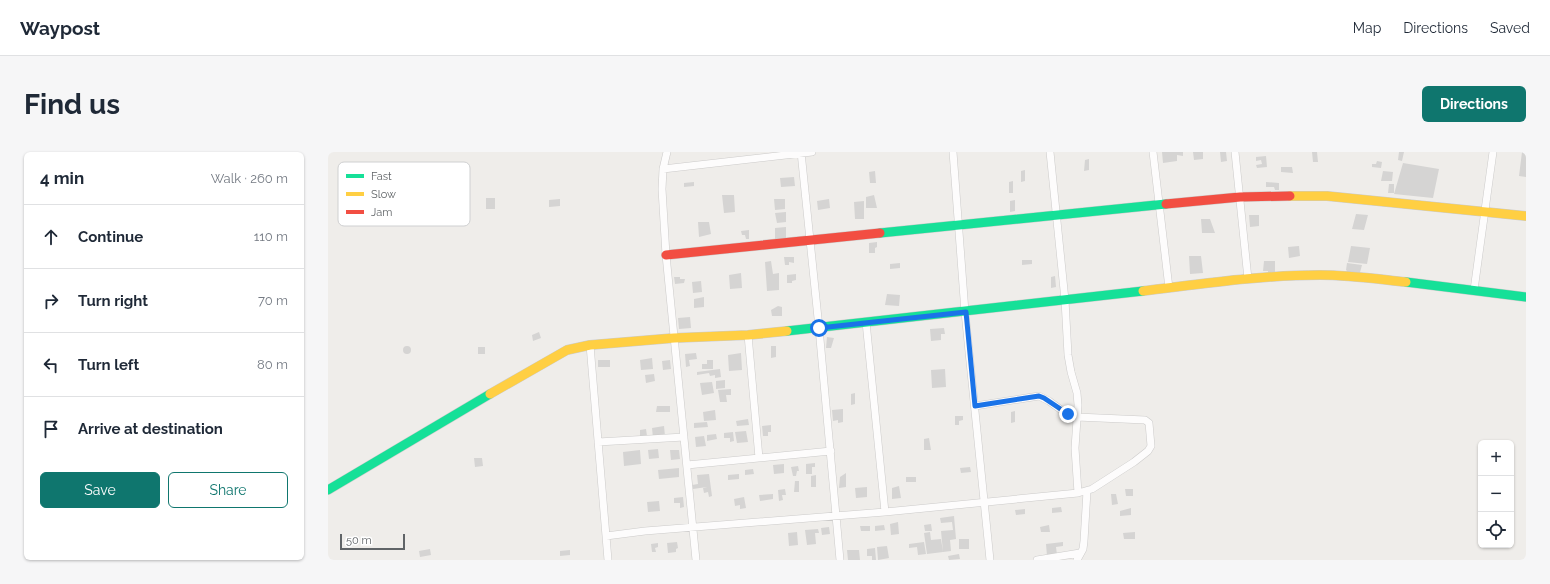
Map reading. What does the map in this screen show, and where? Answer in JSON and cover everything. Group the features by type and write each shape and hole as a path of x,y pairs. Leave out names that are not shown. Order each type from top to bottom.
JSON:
{"main road":[{"path":"666,255 1056,217 1240,197 1327,196 1526,216"},
{"path":"328,490 539,365 567,350 590,345 674,338 748,335 966,312 1248,279 1320,275 1373,278 1526,297"}],"street":[{"path":"667,152 663,170 662,189 666,255 696,560"},
{"path":"663,170 801,152 812,152"},
{"path":"801,152 840,560"},
{"path":"953,152 966,312 990,560"},
{"path":"1050,152 1065,300 1068,354 1077,393 1075,448 1078,493"},
{"path":"1153,152 1169,288"},
{"path":"1235,152 1248,279"},
{"path":"1474,290 1486,212 1493,152"},
{"path":"866,322 886,512"},
{"path":"748,335 759,458"},
{"path":"590,345 608,560"},
{"path":"606,536 693,527 886,512 1078,493 1092,489 1148,451 1151,446 1149,423 1145,420 1077,417 1064,412 1039,396 975,406"},
{"path":"598,442 684,437"},
{"path":"687,464 830,451"},
{"path":"1037,560 1078,557 1084,541 1087,491"}],"building":[{"path":"1162,152 1183,152 1183,156 1177,155 1177,161 1163,163"},
{"path":"1193,152 1203,152 1203,159 1194,160"},
{"path":"1220,152 1226,152 1227,161 1221,162"},
{"path":"1312,152 1317,152 1318,162 1313,162"},
{"path":"1399,152 1404,152 1402,161 1398,160"},
{"path":"1522,152 1526,152 1526,177 1519,176"},
{"path":"1266,156 1267,167 1257,168 1256,165 1262,164 1261,160 1256,161 1256,157"},
{"path":"1089,159 1089,170 1084,171 1085,160"},
{"path":"1377,161 1382,162 1381,168 1372,167 1372,164 1376,164"},
{"path":"1403,163 1439,169 1433,198 1394,194"},
{"path":"1281,167 1292,167 1293,173 1281,172"},
{"path":"1025,170 1025,181 1021,182 1021,171"},
{"path":"875,171 876,183 870,183 869,172"},
{"path":"1383,171 1393,172 1392,181 1381,181"},
{"path":"794,177 795,186 781,187 780,178"},
{"path":"1013,181 1013,193 1009,193 1009,182"},
{"path":"694,182 694,186 684,187 684,183"},
{"path":"1266,182 1279,183 1279,190 1275,190 1274,187 1266,187"},
{"path":"1389,184 1394,184 1394,193 1388,193"},
{"path":"722,195 734,195 735,212 724,213"},
{"path":"874,195 877,208 866,208 866,197"},
{"path":"486,198 495,198 495,209 486,209"},
{"path":"560,199 560,206 549,207 549,200"},
{"path":"774,199 785,199 785,209 775,210"},
{"path":"829,199 830,208 818,210 817,201"},
{"path":"1015,200 1015,211 1010,212 1010,201"},
{"path":"864,201 864,219 855,219 854,202"},
{"path":"786,212 786,222 777,223 775,213"},
{"path":"1356,214 1368,215 1364,230 1352,229"},
{"path":"1249,215 1259,215 1259,226 1250,227"},
{"path":"1201,219 1210,219 1215,233 1202,233"},
{"path":"698,222 709,222 711,234 699,237"},
{"path":"786,227 786,238 775,239 775,228"},
{"path":"749,230 749,239 746,239 745,235 742,235 741,231"},
{"path":"877,242 875,253 869,253 869,243"},
{"path":"1299,246 1300,256 1289,258 1288,247"},
{"path":"1351,246 1370,248 1367,264 1348,262"},
{"path":"1189,256 1201,256 1203,273 1190,274"},
{"path":"784,257 794,257 794,263 789,262 789,265 785,265"},
{"path":"1022,260 1032,260 1032,264 1022,265"},
{"path":"771,261 773,274 779,273 779,290 767,291 765,262"},
{"path":"1264,261 1275,261 1275,273 1268,274 1268,271 1263,271"},
{"path":"900,263 900,268 890,269 890,264"},
{"path":"1347,263 1362,265 1359,276 1347,275"},
{"path":"741,273 742,288 730,289 729,275"},
{"path":"796,274 796,280 792,281 792,283 787,283 787,275"},
{"path":"1055,276 1056,287 1051,288 1051,277"},
{"path":"674,277 685,279 684,283 675,284"},
{"path":"701,281 702,292 693,293 692,282"},
{"path":"887,294 900,295 899,306 885,305"},
{"path":"704,297 704,307 694,308 694,299"},
{"path":"778,306 782,307 782,316 772,316 771,310"},
{"path":"690,317 691,328 679,329 678,318"},
{"path":"944,328 945,334 941,334 941,340 931,341 930,329"},
{"path":"539,332 541,338 533,341 532,335"},
{"path":"827,337 834,338 831,348 826,348"},
{"path":"407,346 410,347 410,353 407,354 404,353 403,350 404,347"},
{"path":"771,346 776,346 776,357 771,358"},
{"path":"478,347 485,347 485,354 478,354"},
{"path":"696,353 697,359 689,360 690,366 686,367 685,354"},
{"path":"741,353 742,370 729,371 728,355"},
{"path":"652,358 653,369 641,370 640,360"},
{"path":"598,360 610,360 610,367 598,367"},
{"path":"670,360 671,369 663,370 662,361"},
{"path":"707,360 713,360 713,369 702,369 702,364 707,364"},
{"path":"720,369 721,377 715,378 715,375 710,376 709,373 697,375 697,372"},
{"path":"945,369 946,387 932,388 931,370"},
{"path":"654,374 655,381 646,383 645,375"},
{"path":"725,380 725,388 716,389 716,381"},
{"path":"712,382 714,393 702,395 700,383"},
{"path":"731,389 731,395 726,395 727,402 720,402 718,390"},
{"path":"855,393 855,404 851,405 851,394"},
{"path":"657,406 670,406 670,412 656,412"},
{"path":"843,409 843,422 838,423 838,420 833,421 832,410"},
{"path":"715,410 716,420 704,421 703,412"},
{"path":"1015,411 1015,422 1011,423 1011,412"},
{"path":"955,416 963,416 963,420 959,421 959,425 955,425"},
{"path":"748,419 749,425 737,426 736,421"},
{"path":"707,422 708,427 694,428 694,423"},
{"path":"771,425 771,432 768,432 768,436 763,436 762,426"},
{"path":"664,426 665,436 653,438 652,428"},
{"path":"646,429 647,436 640,437 640,430"},
{"path":"746,431 748,442 737,443 735,432"},
{"path":"733,432 734,441 730,442 730,438 724,438 724,433"},
{"path":"716,434 717,439 707,441 707,435"},
{"path":"704,436 706,446 696,447 695,437"},
{"path":"929,438 931,450 924,450 924,439"},
{"path":"658,449 659,458 649,459 648,450"},
{"path":"640,450 641,464 624,466 623,452"},
{"path":"670,450 679,450 680,459 671,460"},
{"path":"474,458 482,458 483,466 475,467"},
{"path":"815,463 815,467 812,467 812,474 806,474 806,464"},
{"path":"784,464 784,473 774,474 773,465"},
{"path":"798,466 799,471 797,471 796,476 793,476 791,467"},
{"path":"970,467 971,472 961,473 960,468"},
{"path":"679,468 679,477 659,479 658,470"},
{"path":"753,469 754,474 745,475 745,470"},
{"path":"846,473 846,487 839,488 840,477"},
{"path":"709,474 712,496 709,497 708,492 704,493 703,488 707,487 693,489 692,485 698,484 697,475"},
{"path":"739,474 739,479 728,480 728,475"},
{"path":"816,475 816,487 811,487 811,476"},
{"path":"906,477 916,477 916,482 906,482"},
{"path":"795,481 799,481 799,492 794,492"},
{"path":"899,486 901,498 892,499 892,488"},
{"path":"867,487 867,497 856,498 855,488"},
{"path":"785,489 786,495 782,495 783,500 779,501 778,490"},
{"path":"1125,489 1133,489 1133,496 1126,496"},
{"path":"773,494 773,499 760,501 759,495"},
{"path":"1111,494 1116,494 1118,504 1112,505"},
{"path":"683,497 684,507 680,508 680,503 674,503 674,498"},
{"path":"744,497 746,508 740,509 740,505 735,506 734,499"},
{"path":"659,501 660,511 648,512 647,502"},
{"path":"1061,507 1062,512 1052,513 1052,508"},
{"path":"1131,508 1131,515 1120,516 1120,511"},
{"path":"1025,509 1025,514 1016,515 1015,510"},
{"path":"954,516 956,539 950,540 951,551 943,552 941,531 953,530 952,522 941,523 940,518"},
{"path":"898,522 899,534 891,535 890,524"},
{"path":"931,524 932,531 925,531 924,525"},
{"path":"884,525 885,530 875,531 875,526"},
{"path":"1049,525 1050,532 1041,532 1040,527"},
{"path":"860,526 870,526 870,531 861,531"},
{"path":"829,527 830,534 822,535 821,528"},
{"path":"818,529 819,533 815,533 816,544 807,545 805,530"},
{"path":"797,532 798,545 789,546 788,533"},
{"path":"930,532 931,540 941,539 943,552 927,554 924,533"},
{"path":"1135,532 1135,539 1124,539 1123,533"},
{"path":"959,539 969,539 969,549 959,549"},
{"path":"677,542 678,548 676,549 676,552 668,553 667,543"},
{"path":"924,542 926,554 918,555 917,547 909,548 909,544"},
{"path":"1063,542 1063,546 1056,547 1057,555 1047,556 1046,544"},
{"path":"658,543 658,547 655,548 656,552 652,552 651,544"},
{"path":"887,546 889,558 878,560 877,547"},
{"path":"875,548 876,560 872,560 872,556 867,556 867,549"},
{"path":"430,549 431,555 420,557 419,551"},
{"path":"570,550 570,555 560,556 560,551"},
{"path":"847,550 859,550 860,560 848,560"},
{"path":"959,554 960,559 949,560 948,556"}],"traffic: fast":[{"path":"880,233 1166,204"},
{"path":"1406,282 1526,297"},
{"path":"787,331 1143,291"},
{"path":"328,490 490,394"}],"traffic: slow":[{"path":"1290,196 1327,196 1526,216"},
{"path":"1143,291 1232,280 1298,275 1363,277 1406,282"},
{"path":"490,394 567,350 590,345 674,338 748,335 787,331"}],"traffic: jam":[{"path":"1166,204 1240,197 1290,196"},
{"path":"666,255 880,233"}],"route":[{"path":"819,328 966,312 975,406 1031,396 1039,396 1068,414"}]}
